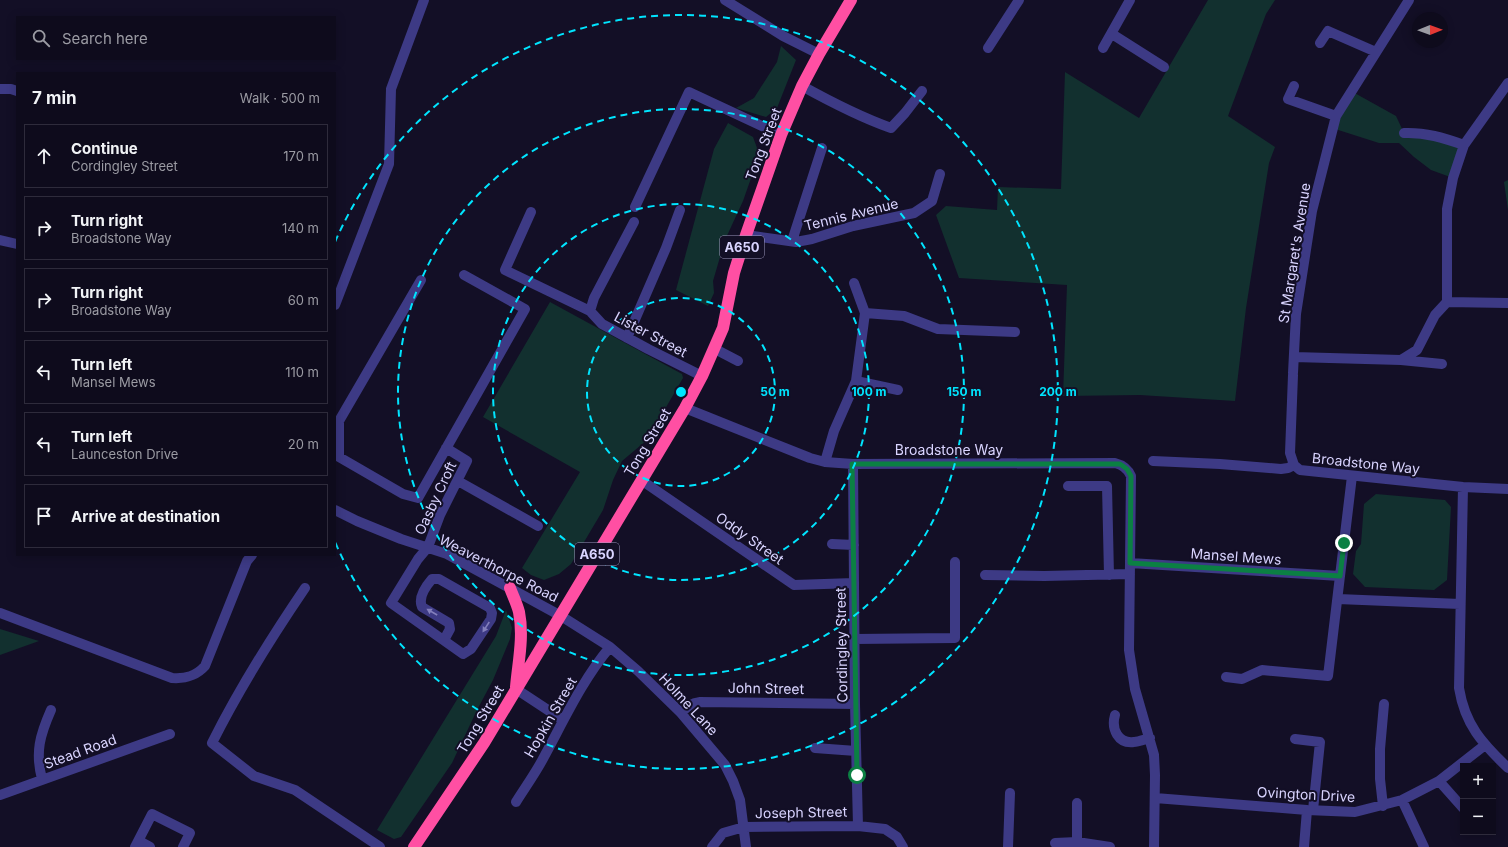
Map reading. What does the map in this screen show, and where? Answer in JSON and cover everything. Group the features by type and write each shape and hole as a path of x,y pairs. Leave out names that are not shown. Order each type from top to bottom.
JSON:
{"highway":[{"name":"Tong Street","path":"414,847 484,743 533,663 685,408 702,376 723,328 734,274 781,135 802,86 851,0"},
{"path":"510,588 519,612 521,640 516,689"}],"street":[{"path":"336,302 389,164 391,89 424,0"},
{"path":"725,0 783,36 819,54"},
{"path":"988,48 1019,0"},
{"path":"1103,48 1130,0"},
{"name":"St Margaret's Avenue","path":"1294,465 1290,454 1296,314 1312,210 1336,116 1409,0"},
{"path":"1320,43 1328,31 1376,52"},
{"path":"1112,34 1164,67"},
{"path":"1401,360 1417,350 1435,315 1447,302 1447,209 1453,178 1464,145 1508,83"},
{"path":"802,86 828,100 891,128 922,91"},
{"path":"1294,86 1288,99 1336,116"},
{"path":"0,88 16,91"},
{"path":"635,207 689,92 781,135"},
{"path":"1404,134 1419,133 1443,137 1464,145"},
{"path":"792,241 822,148"},
{"name":"Tennis Avenue","path":"746,236 796,242 812,239 853,226 914,213 932,201 940,174"},
{"path":"627,338 666,248 680,210"},
{"name":"Lister Street","path":"532,212 505,270 590,311 602,324 702,376"},
{"path":"590,311 594,298 634,222"},
{"path":"0,240 16,244"},
{"path":"421,280 338,421 339,457 403,494 418,498 525,309 464,275"},
{"path":"825,462 834,431 856,381 865,313 854,283"},
{"path":"1447,302 1508,303"},
{"path":"865,313 904,316 938,329 1015,332"},
{"path":"715,349 738,361"},
{"path":"1294,357 1401,360 1442,364"},
{"path":"856,381 898,390"},
{"name":"Broadstone Way","path":"685,408 789,450 825,462 852,464 1120,464 1127,469 1131,476 1130,663 1135,689 1150,738 1155,765 1154,847"},
{"name":"Oasby Croft","path":"444,640 391,603 418,559 428,547 440,515 467,461 446,448"},
{"name":"Broadstone Way","path":"1153,461 1281,469 1294,465 1303,471 1463,487 1508,489"},
{"name":"Cordingley Street","path":"852,464 858,826"},
{"path":"1226,678 1242,679 1262,670 1328,676 1352,476"},
{"name":"Oddy Street","path":"641,480 794,585 854,583"},
{"path":"458,481 538,526"},
{"path":"1068,486 1107,486 1109,575"},
{"path":"1463,487 1459,688 1466,716 1475,733 1508,768"},
{"name":"Weaverthorpe Road","path":"336,510 382,531 447,554 561,616"},
{"path":"832,544 854,545"},
{"path":"0,613 172,678 187,678 200,671 208,659 247,561 251,556"},
{"path":"854,639 955,638 955,562"},
{"name":"Mansel Mews","path":"1130,563 1340,576"},
{"path":"985,575 1044,576 1130,574"},
{"path":"436,578 488,606 491,611 491,619 471,650 464,654 444,640 450,631 450,624 422,607 420,601 431,581 436,578"},
{"path":"305,588 273,635 230,707 212,743 254,776 295,790 380,847"},
{"path":"1338,599 1460,604"},
{"name":"Holme Lane","path":"561,616 610,647 638,671 681,713 725,765 740,800 746,847"},
{"name":"Hopkin Street","path":"516,802 545,756 563,720 600,659 610,647"},
{"path":"516,689 563,720"},
{"name":"John Street","path":"681,713 693,703 700,702 855,704"},
{"path":"1384,704 1380,756 1380,779 1384,806"},
{"path":"42,779 38,756 39,740 52,710"},
{"path":"1115,715 1113,725 1114,730 1123,740 1132,742 1150,738"},
{"name":"Stead Road","path":"0,794 170,734"},
{"path":"1295,739 1320,742 1304,847"},
{"name":"Ovington Drive","path":"1155,798 1355,812 1384,806 1402,800 1439,781 1485,745"},
{"path":"815,748 856,751"},
{"path":"1439,781 1460,805"},
{"path":"1008,847 1010,793"},
{"path":"1402,800 1424,847"},
{"path":"1077,803 1077,842"},
{"path":"150,847 137,844 152,814 190,833 183,847"},
{"name":"Joseph Street","path":"712,847 723,833 744,827 858,826 885,829 897,837 903,847"},
{"path":"1055,843 1077,842 1110,847"}],"green space":[{"path":"1208,0 1275,0 1266,14 1228,116 1275,147 1269,163 1246,308 1235,401 1140,395 1063,396 1067,285 959,278 936,215 946,206 997,210 998,187 1061,189 1065,72 1139,118"},
{"path":"781,46 796,60 777,108 766,117 736,108 754,98 777,62"},
{"path":"1351,91 1396,116 1404,133 1464,145 1453,178 1431,170 1399,143 1379,143 1332,128"},
{"path":"728,123 753,137 757,148 756,164 743,201 725,240 713,281 714,293 708,306 676,290 714,149"},
{"path":"1508,180 1508,210 1504,182"},
{"path":"550,302 682,374 683,378 647,440 622,461 613,480 603,510 571,564 559,574 544,580 531,575 522,568 580,472 483,417"},
{"path":"1376,494 1445,500 1451,507 1447,580 1434,590 1365,587 1353,574 1356,551 1361,544 1364,504"},
{"path":"506,610 512,628 510,639 493,680 452,763 401,837 394,839 377,830 496,636"},
{"path":"0,629 39,641 0,655"}],"route":[{"path":"857,775 852,464 1120,464 1127,469 1131,476 1130,563 1340,576 1344,543"}]}
